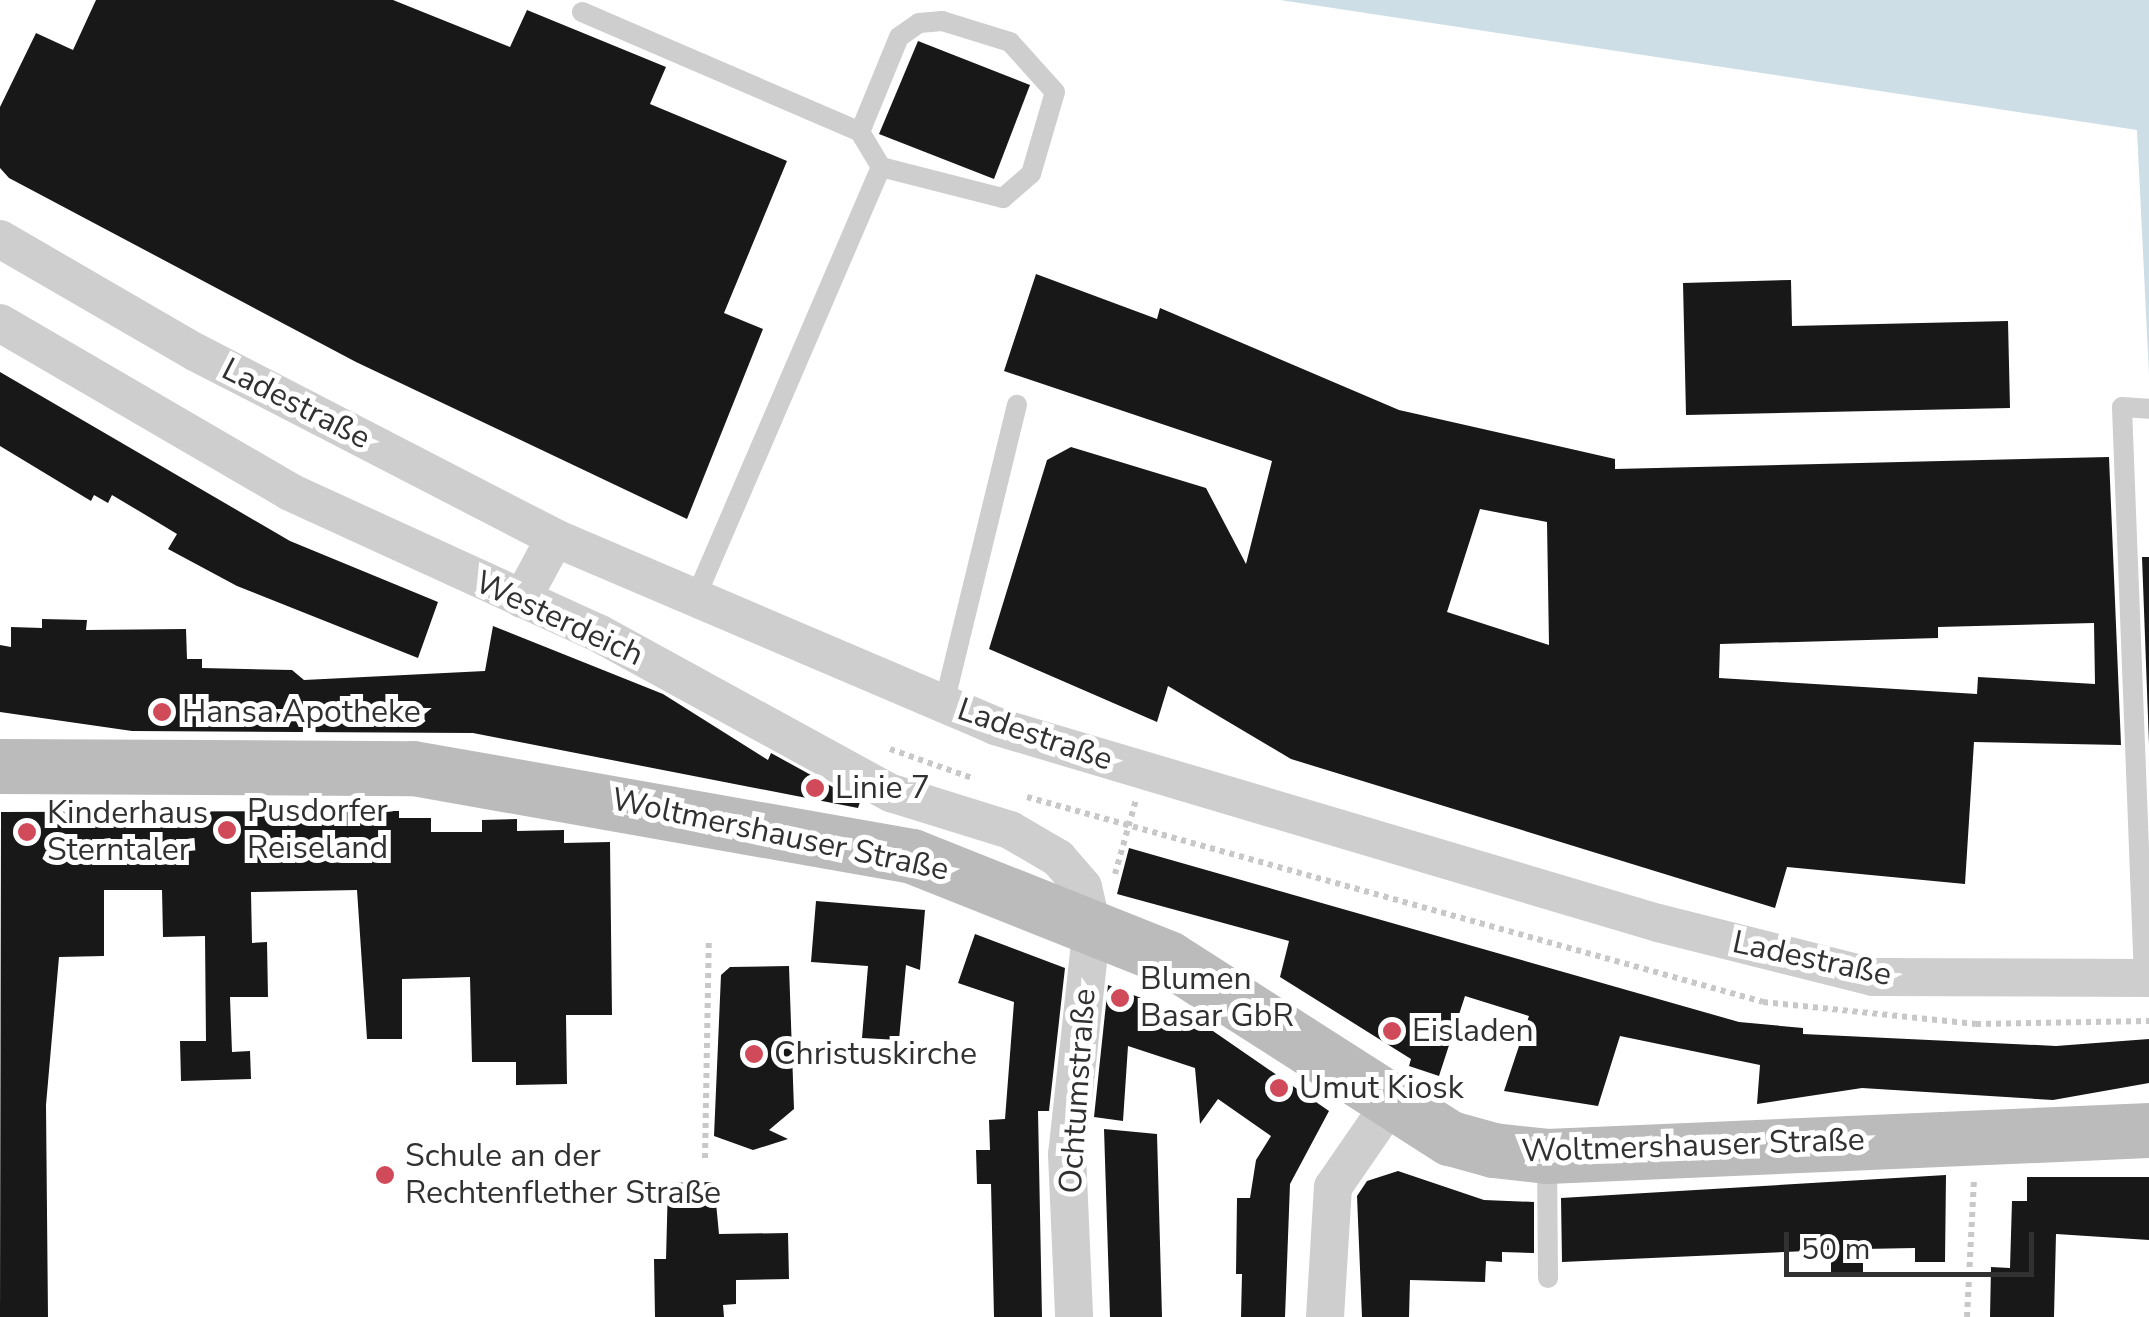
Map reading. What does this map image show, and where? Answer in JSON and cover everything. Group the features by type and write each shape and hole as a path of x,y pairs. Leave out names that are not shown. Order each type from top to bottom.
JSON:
{"street":[{"name":"Ladestraße","path":"0,239 195,352 555,538 944,704 1220,796 1874,977 2146,978"},
{"name":"Westerdeich","path":"0,324 290,492 522,598 890,792 1026,840 1058,858 1083,886 1092,925"},
{"path":"522,598 555,538"},
{"name":"Woltmershauser Straße","path":"0,766 413,768 507,780 912,856 1092,925 1252,1004 1390,1103 1450,1138 1547,1156 2149,1130"},
{"name":"Ochtumstraße","path":"1074,1317 1067,1154 1092,925"},
{"path":"1325,1317 1333,1188 1390,1103"}],"lane":[{"path":"582,12 860,132 881,167 1003,198 1031,174 1055,92 1010,42 942,21 919,23 899,38 860,132"},
{"path":"695,599 881,167"},
{"path":"944,704 1018,405"},
{"path":"2146,978 2122,408 2149,408"},
{"path":"1547,1156 1548,1278"}],"path":[{"path":"1116,874 1134,807"},
{"path":"705,1158 709,940"},
{"path":"1966,1317 1976,1136"}],"shaded area":[{"path":"1280,0 2149,0 2149,375 2137,130"}],"building":[{"path":"96,0 393,0 510,47 527,10 666,67 650,104 787,161 724,313 763,329 687,519 356,362 9,178 0,168 0,107 36,33 73,50"},
{"path":"918,41 1030,85 994,179 879,134"},
{"path":"1036,274 1157,319 1160,308 1399,410 1615,459 1615,469 2109,457 2121,745 1974,742 1965,884 1787,867 1775,908 1291,759 1168,686 1157,722 989,649 1047,460 1071,447 1206,488 1246,564 1272,461 1004,371","holes":["1480,509 1547,522 1549,645 1447,612","2094,623 2095,684 1978,677 1977,694 1719,678 1720,644 1938,638 1938,627"]},
{"path":"1791,280 1792,326 2008,321 2010,408 1686,415 1683,283"},
{"path":"0,372 290,541 438,602 418,658 237,586 168,549 177,534 112,495 108,503 94,495 91,501 0,446"},
{"path":"2142,557 2149,557 2149,744"},
{"path":"42,619 87,620 86,630 186,629 187,659 202,659 202,668 292,670 304,680 485,671 493,626 663,694 768,760 771,753 860,802 858,808 473,733 132,731 0,712 0,645 11,647 11,627 42,628"},
{"path":"399,811 399,818 431,818 431,832 482,832 482,820 517,819 517,831 564,830 564,843 610,842 612,1015 566,1015 567,1084 516,1085 516,1062 472,1062 470,977 402,979 402,1039 367,1039 357,890 251,892 252,943 267,942 268,997 230,997 232,1052 250,1051 251,1079 181,1081 180,1041 206,1041 205,936 163,937 162,890 104,890 104,956 59,957 46,1105 48,1317 0,1317 1,812"},
{"path":"1129,848 1739,1022 1803,1028 1803,1034 2056,1046 2149,1039 2149,1083 2053,1100 1862,1088 1757,1104 1760,1065 1620,1036 1598,1106 1504,1091 1529,1016 1465,996 1439,1076 1409,1066 1411,1059 1280,977 1289,941 1117,894"},
{"path":"816,901 925,910 920,970 906,965 899,1040 862,1038 868,966 811,962"},
{"path":"975,934 1065,968 1049,1111 1038,1111 1042,1317 994,1317 991,1184 977,1184 976,1150 990,1150 989,1120 1005,1119 1014,1002 958,983"},
{"name":"Christuskirche","path":"789,966 794,1109 769,1130 788,1139 753,1150 714,1136 721,975 730,967"},
{"path":"1108,985 1197,1020 1329,1111 1290,1184 1285,1317 1241,1317 1242,1274 1236,1274 1237,1198 1250,1198 1256,1160 1271,1136 1218,1099 1200,1124 1195,1068 1128,1046 1123,1121 1094,1117"},
{"path":"1104,1129 1157,1134 1162,1317 1110,1317"},
{"path":"1398,1171 1484,1200 1534,1202 1534,1253 1502,1252 1502,1262 1486,1261 1485,1282 1410,1280 1409,1317 1362,1317 1357,1196 1367,1181"},
{"path":"1946,1175 1945,1262 1915,1262 1915,1248 1863,1249 1863,1272 1831,1272 1831,1250 1562,1262 1561,1198"},
{"path":"2027,1177 2149,1177 2149,1240 2056,1234 2054,1317 1990,1317 1991,1267 2010,1268 2012,1201 2027,1201"},
{"path":"714,1182 719,1234 788,1233 789,1279 736,1280 736,1304 723,1305 724,1317 655,1317 654,1259 666,1259 668,1183"}],"place":[{"name":"Hansa Apotheke","path":"162,712"},
{"name":"Linie 7","path":"815,788"},
{"name":"Pusdorfer Reiseland","path":"227,830"},
{"name":"Kinderhaus Sterntaler","path":"27,832"},
{"name":"Blumen Basar GbR","path":"1120,998"},
{"name":"Eisladen","path":"1392,1031"},
{"name":"Christuskirche","path":"754,1054"},
{"name":"Umut Kiosk","path":"1279,1088"},
{"name":"Schule an der Rechtenflether Straße","path":"385,1175"}]}
